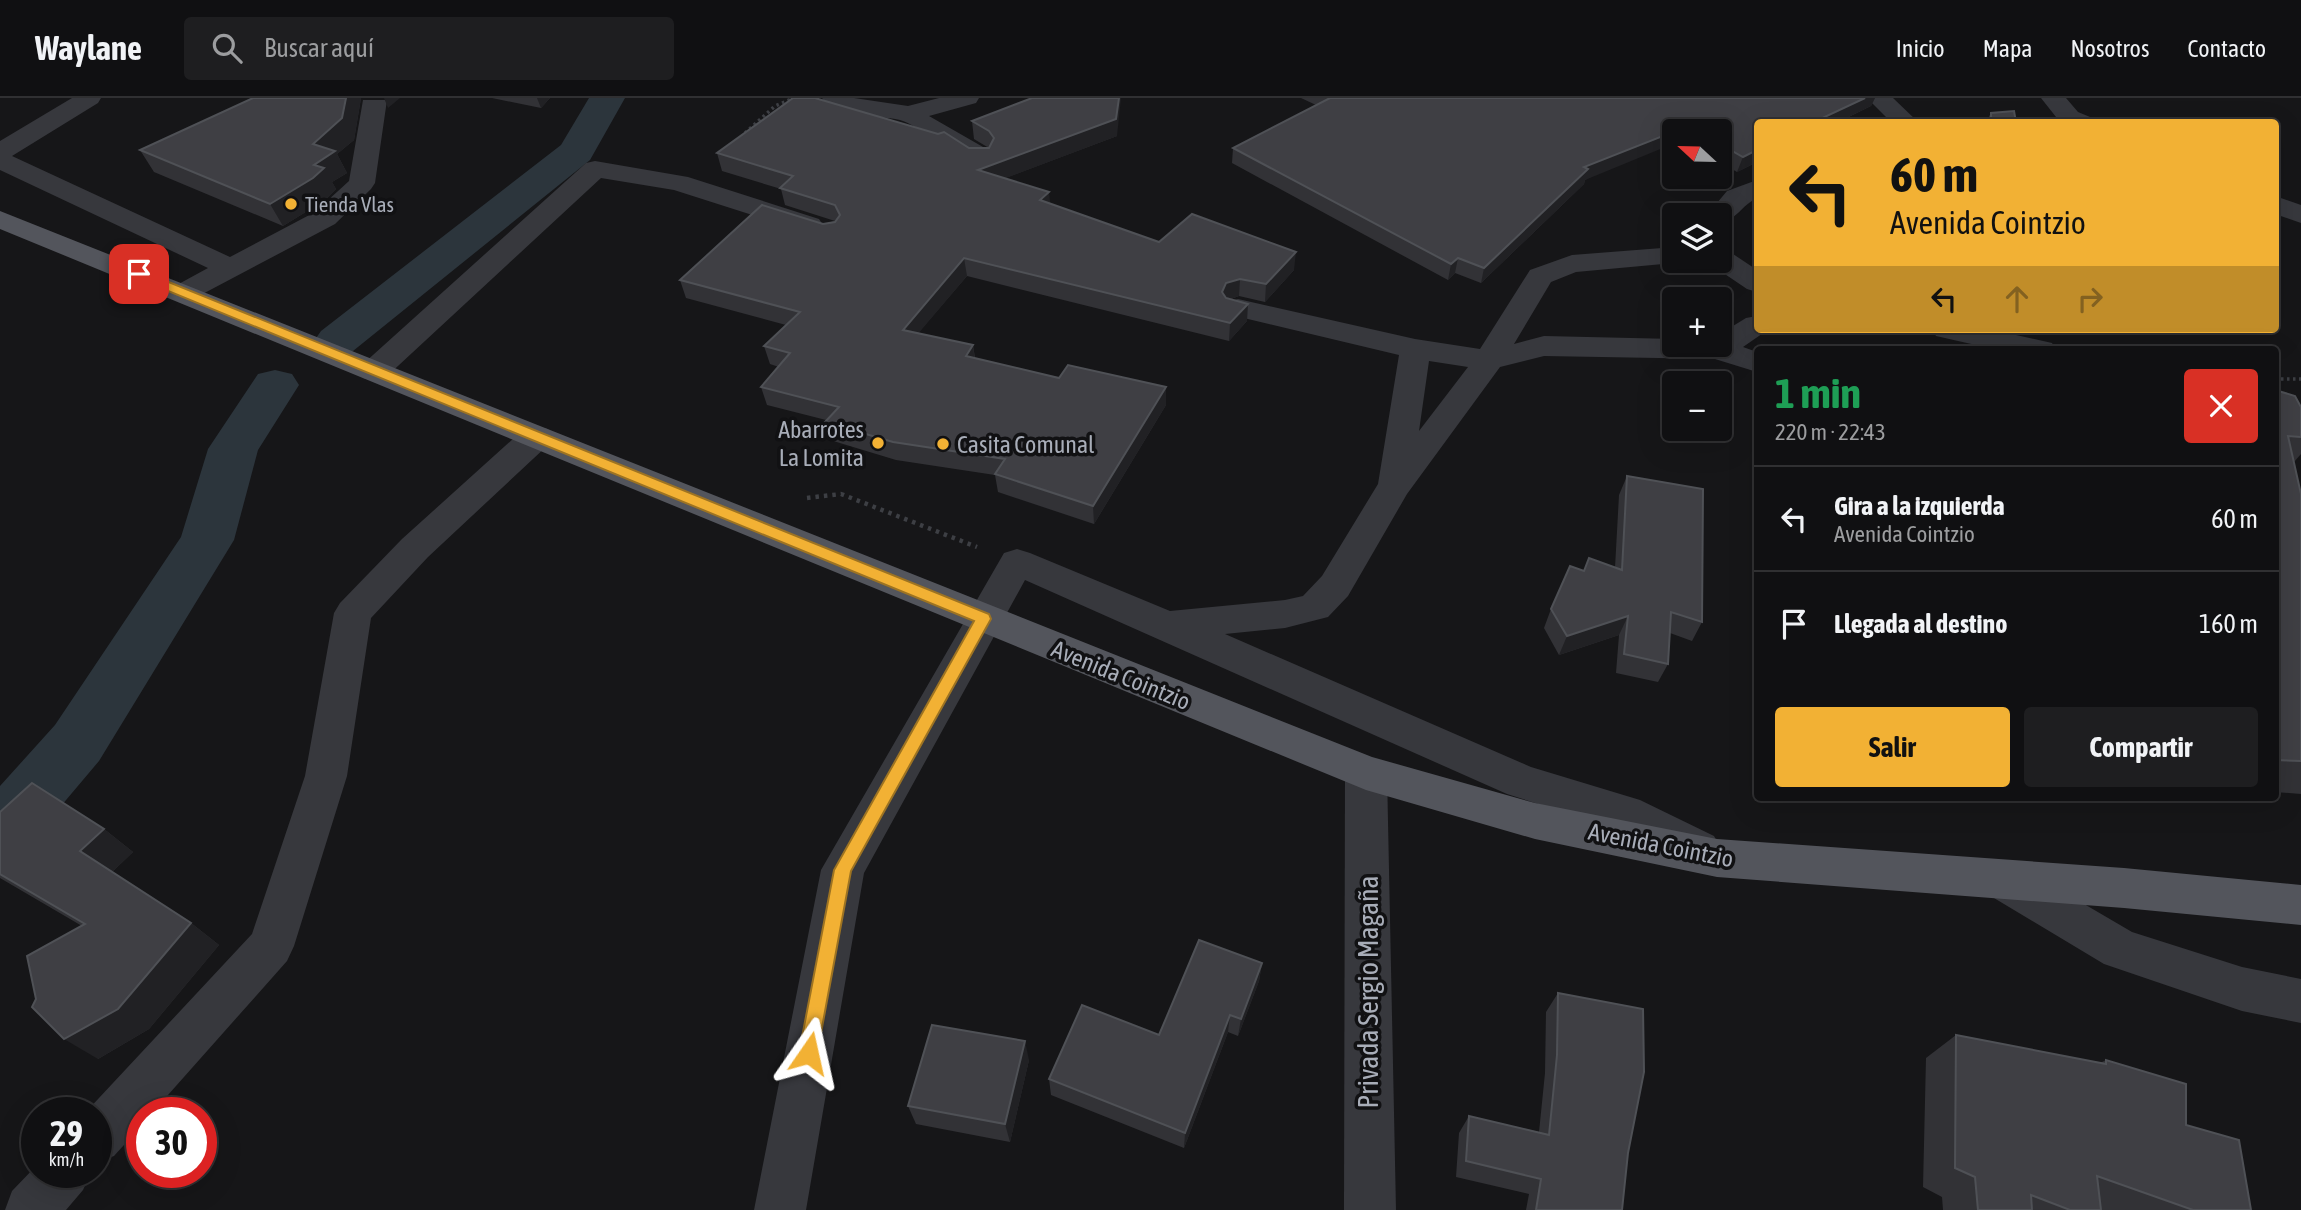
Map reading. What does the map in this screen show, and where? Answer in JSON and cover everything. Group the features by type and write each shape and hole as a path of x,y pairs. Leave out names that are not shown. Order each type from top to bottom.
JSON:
{"main road":[{"name":"Avenida Cointzio","path":"0,219 1366,773 1535,821 1717,858 2124,888 2301,905"}],"street":[{"path":"0,152 89,98"},
{"path":"834,98 854,107 908,114 967,98"},
{"path":"1879,98 1902,119"},
{"path":"2053,98 2074,119"},
{"path":"185,292 325,218 362,183 375,100"},
{"path":"908,114 981,157"},
{"path":"0,160 231,268"},
{"path":"374,371 595,169 679,183 828,231"},
{"path":"1732,203 1737,197 1754,189"},
{"path":"2279,206 2301,215"},
{"path":"1167,625 1285,614 1315,607 1335,586 1394,487 1489,360 1540,276 1572,264 1662,257"},
{"path":"1732,266 1754,282"},
{"path":"1238,308 1415,348 1489,360 1544,346 1662,348"},
{"path":"1732,340 1754,327"},
{"path":"1965,333 2023,346"},
{"path":"1394,487 1415,348"},
{"path":"1732,354 1754,361"},
{"path":"112,1120 271,946 326,776 353,614 415,548 536,437"},
{"path":"780,1210 843,870 1017,562 1167,625 1522,782 1625,813 1717,858"},
{"name":"Privada Sergio Magaña","path":"1366,773 1370,1210"},
{"path":"2005,881 2120,950 2242,989 2301,1000"},
{"path":"31,1210 51,1188"}],"path":[{"path":"736,141 775,106 796,98"},
{"path":"2279,379 2301,379"},
{"path":"753,525 798,499 841,494 1017,562"}],"building":[{"path":"253,98 346,98 342,118 313,144 335,151 314,165 324,168 313,178 270,204 140,150"},
{"path":"793,98 815,98 938,134 944,132 969,148 989,148 994,138 989,131 972,121 1032,98 1119,98 1116,119 978,170 1049,192 1040,200 1159,242 1192,214 1296,252 1266,284 1240,279 1226,283 1222,292 1226,298 1248,304 1230,323 964,258 903,330 973,345 966,356 1059,378 1068,365 1166,387 1093,506 995,474 1005,459 893,442 825,422 839,407 761,387 790,353 764,346 800,312 680,280 762,205 823,224 835,222 840,215 835,205 780,188 793,176 717,153"},
{"path":"1330,98 1865,98 1820,119 1754,119 1754,152 1743,157 1732,151 1732,119 1662,119 1662,136 1584,167 1588,169 1484,268 1458,258 1451,264 1233,148"},
{"path":"2014,111 2015,119 1991,119 1991,113"},
{"path":"2279,391 2295,396 2301,407 2301,437 2288,436 2301,494 2301,761 2279,760"},
{"path":"1627,476 1703,489 1702,622 1671,612 1668,664 1624,654 1628,616 1567,636 1551,609 1570,566 1584,571 1589,558 1622,570"},
{"path":"32,783 104,829 80,851 191,923 118,1009 64,1039 32,1007 36,999 27,956 85,924 0,874 0,812"},
{"path":"1199,940 1262,963 1241,1019 1230,1015 1185,1133 1049,1079 1082,1005 1159,1035"},
{"path":"1558,993 1643,1009 1644,1072 1628,1153 1622,1210 1536,1210 1541,1179 1466,1161 1469,1116 1549,1135 1557,1055"},
{"path":"932,1025 1025,1041 1005,1124 908,1106"},
{"path":"1956,1035 2106,1064 2106,1060 2186,1084 2186,1125 2239,1140 2251,1210 2193,1210 2097,1176 2101,1210 2070,1210 2031,1195 2032,1210 1978,1210 1975,1177 1955,1168"}],"waterway":[{"path":"337,341 576,152 607,98"},
{"path":"0,831 77,743 207,540 233,449 275,385"}],"place":[{"name":"Tienda Vlas","path":"291,204"},
{"name":"Abarrotes La Lomita","path":"878,443"},
{"name":"Casita Comunal","path":"943,444"}],"route":[{"path":"139,274 983,619 843,870 809,1053"}]}
